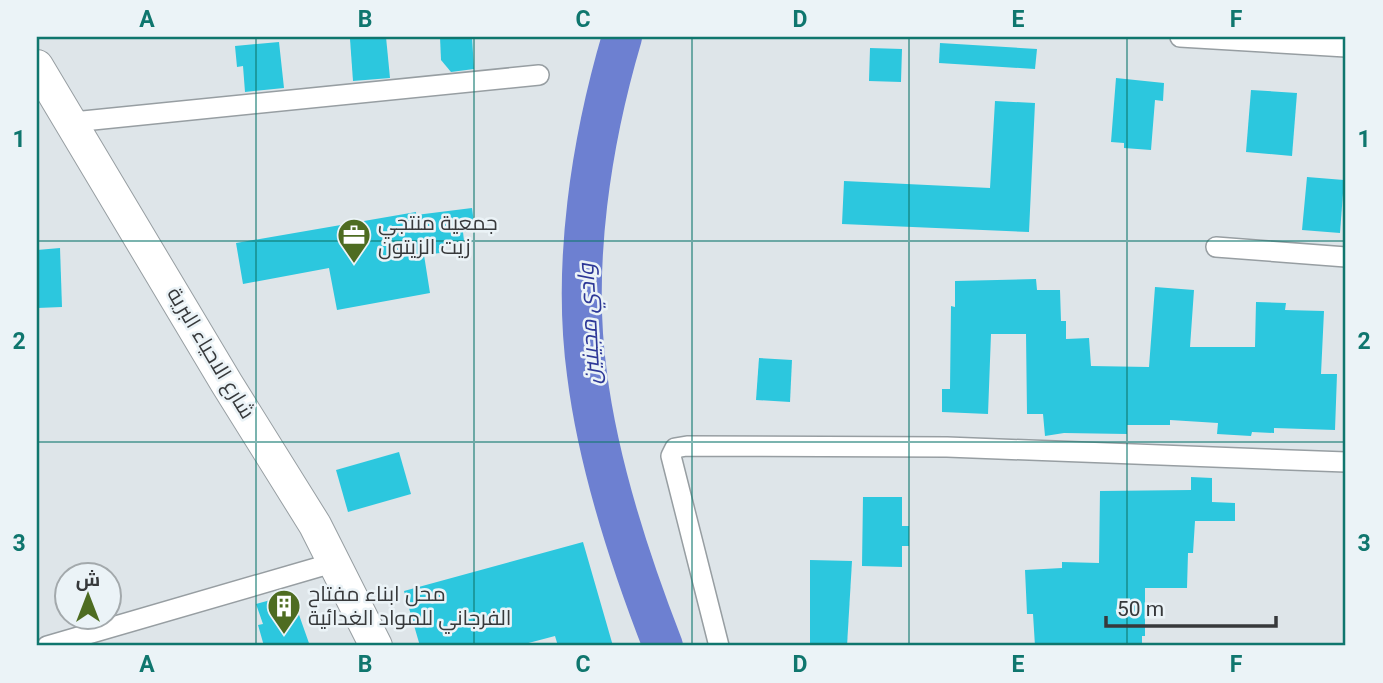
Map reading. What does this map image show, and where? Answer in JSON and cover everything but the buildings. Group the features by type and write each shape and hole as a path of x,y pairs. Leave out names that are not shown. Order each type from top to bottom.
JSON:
{"main road":[{"name":"شارع الاحياء البرية","path":"37,66 336,562 376,646"}],"street":[{"path":"1180,37 1340,43"},
{"path":"73,122 539,75"},
{"path":"1216,247 1346,257"},
{"path":"719,646 671,456 675,449 687,446 947,447 1346,462"},
{"path":"47,646 336,562"}],"waterway":[{"name":"وادي مجينين","path":"622,37 601,119 587,204 583,247 583,333 592,408 607,477 639,581 663,646"}],"place":[{"name":"جمعية منتجي زيت الزيتون","path":"354,265"},
{"name":"محل ابناء مفتاح الفرجاني للمواد الغدائية","path":"284,636"}]}
